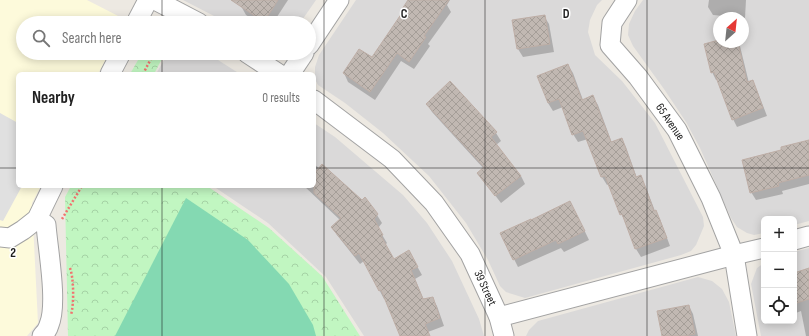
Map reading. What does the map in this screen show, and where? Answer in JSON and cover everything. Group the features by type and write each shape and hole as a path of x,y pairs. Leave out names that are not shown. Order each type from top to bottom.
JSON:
{"street":[{"path":"140,16 148,0"},
{"path":"155,0 185,16"},
{"path":"316,34 339,0"},
{"name":"65 Avenue","path":"627,0 612,23 610,45 638,77 678,130 710,198 734,255 747,336"},
{"path":"111,72 117,60"},
{"path":"258,60 276,72"},
{"path":"291,72 299,60"},
{"name":"39 Street","path":"316,102 392,159 434,204 470,254 499,317 761,249"},
{"path":"0,237 10,238 37,219 52,188"},
{"path":"37,219 46,225 52,292 52,309 49,325 42,336"},
{"path":"797,239 809,236"},
{"path":"499,317 504,336"}],"path":[{"path":"144,72 150,60"}],"shaded area":[{"path":"0,0 87,0 118,16 16,16 16,60 105,60 99,72 16,72 16,188 40,188 32,203 38,323 27,336 0,336"},
{"path":"183,0 316,0 305,16 214,16"},
{"path":"356,0 602,0 597,5 590,20 588,32 595,55 622,81 655,123 703,217 704,226 696,245 691,251 681,255 525,298 506,292 500,286 488,260 466,223 429,176 383,133 345,103 318,85 316,81 315,67 319,55"},
{"path":"643,0 809,0 809,221 797,224 797,216 761,216 761,234 754,235 737,227 731,218 700,148 686,122 633,46 628,35 629,24 635,11"},
{"path":"164,60 218,60 237,72 157,72"},
{"path":"0,113 16,122 16,188 21,188 3,221 0,220"},
{"path":"316,124 335,137 403,195 427,223 452,261 479,319 484,336 364,336 326,277 268,223 216,188 316,188"},
{"path":"809,248 809,336 761,336 751,284 757,268 761,265 761,324 797,324 797,251"},
{"path":"698,277 712,281 722,289 729,302 736,336 526,336 529,330 538,321"}],"green space":[{"path":"138,60 161,60 155,72 131,72"},
{"path":"70,188 210,188 269,228 322,276 360,336 68,336 65,197"},
{"path":"186,198 248,240 289,284 313,325 316,336 115,336"}],"building":[{"path":"231,0 278,0 268,16 255,16"},
{"path":"408,0 449,0 424,36 426,37 409,62 397,53 370,92 343,73 359,49 372,57 404,10 402,9"},
{"path":"545,15 550,44 517,49 512,20"},
{"path":"713,42 713,48 739,48 747,82 753,80 763,108 732,120 714,72 711,73 704,44"},
{"path":"568,64 582,100 593,95 611,142 622,138 636,177 641,175 654,211 656,210 667,238 635,249 622,214 620,215 605,176 601,177 583,131 572,135 559,99 548,103 537,76"},
{"path":"450,81 497,132 491,137 521,176 495,196 477,173 484,167 426,104"},
{"path":"809,140 809,175 778,183 779,186 750,193 742,160 781,150 781,147"},
{"path":"322,164 362,200 365,197 378,214 374,219 383,235 381,236 394,259 409,250 418,267 411,270 423,299 433,297 440,318 425,324 430,336 400,336 381,290 379,291 359,253 355,256 331,227 341,218 314,193 314,188 316,188 316,172"},
{"path":"570,201 585,231 558,244 556,240 513,260 500,233"},
{"path":"809,268 809,299 797,303 797,288 797,272"},
{"path":"689,305 695,334 684,336 662,336 657,311"}]}
